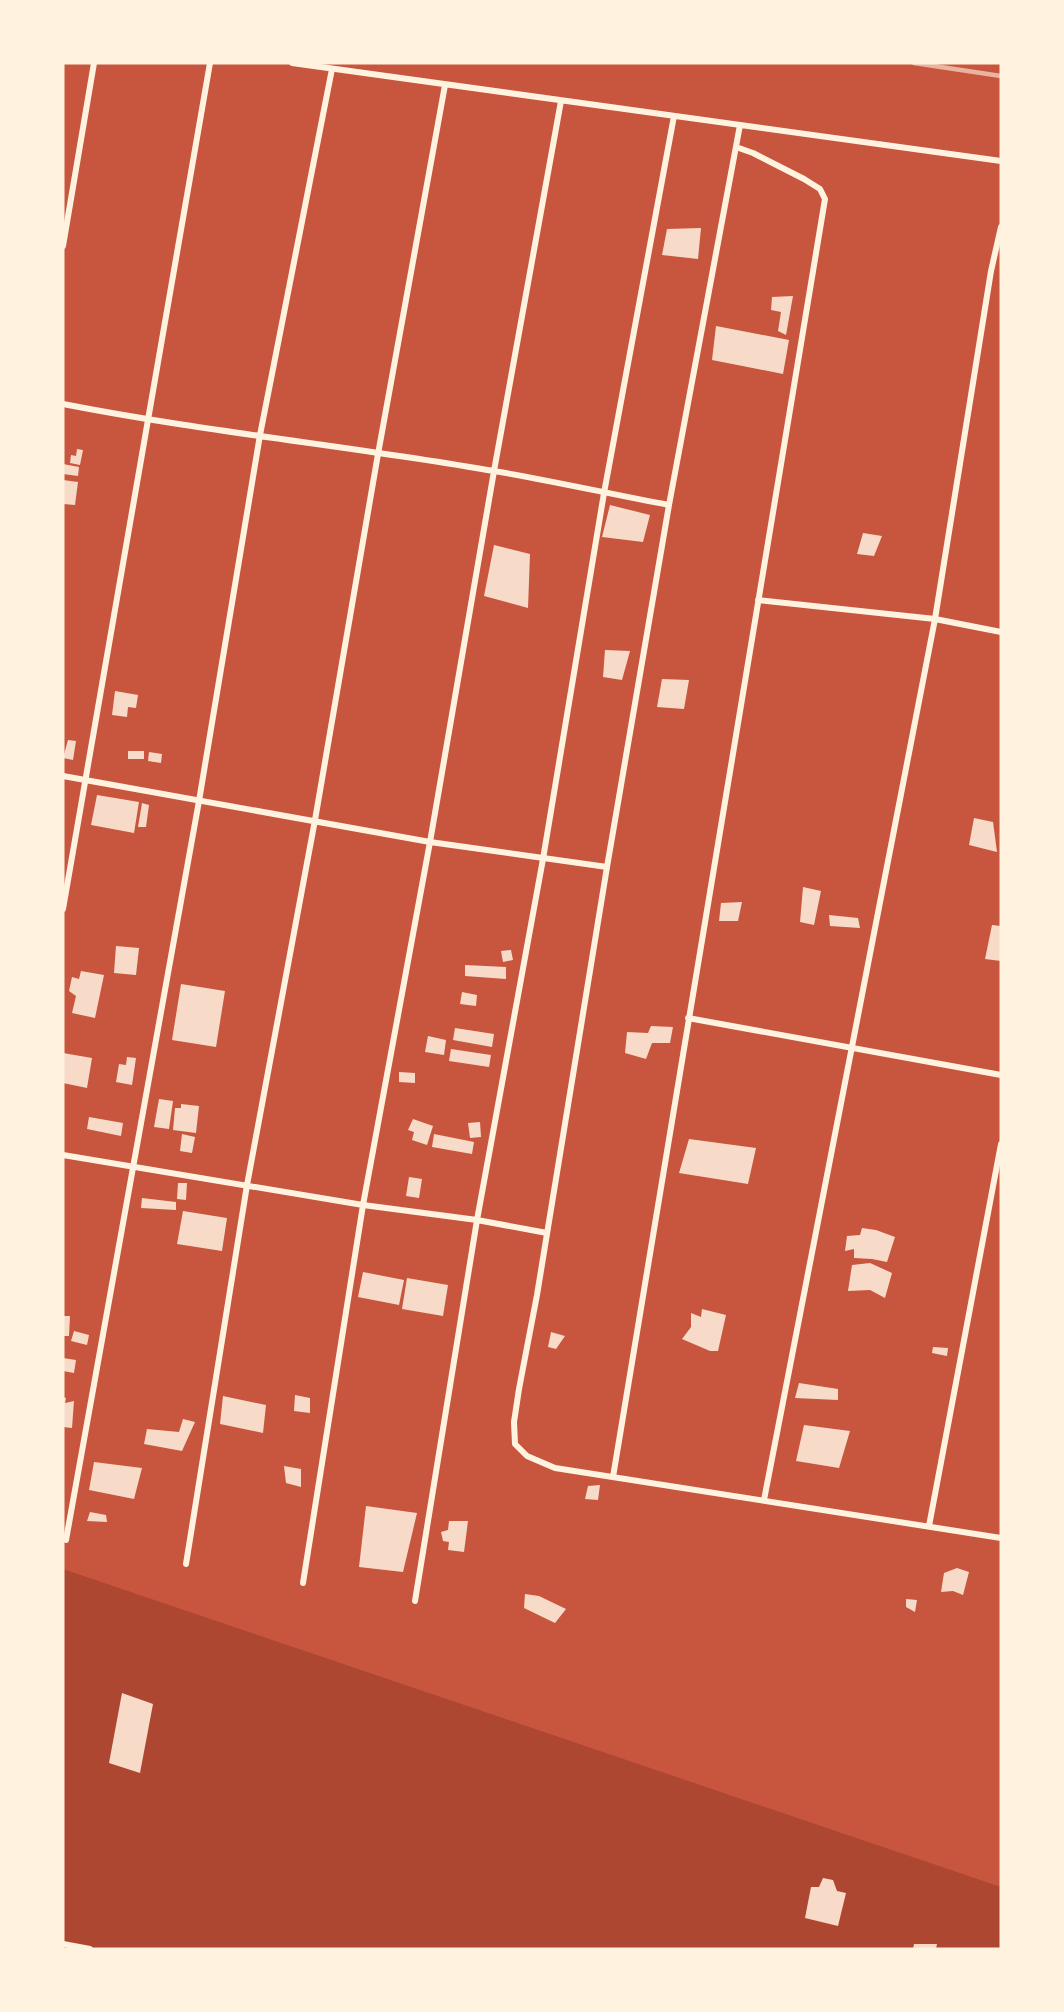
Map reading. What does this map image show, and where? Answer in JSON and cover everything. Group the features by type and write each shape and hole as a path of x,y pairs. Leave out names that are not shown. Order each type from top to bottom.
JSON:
{"street":[{"path":"63,246 94,63"},
{"path":"63,909 210,63"},
{"path":"292,63 1001,161"},
{"path":"66,1540 135,1167 260,435 332,69"},
{"path":"186,1564 247,1185 315,820 445,85"},
{"path":"303,1583 363,1205 430,842 561,101"},
{"path":"415,1601 477,1220 543,859 604,493 674,116"},
{"path":"740,125 669,505 607,867 519,1389 514,1422 515,1444 527,1456 555,1468 1001,1538"},
{"path":"613,1477 825,199 820,189 804,179 753,153 736,147"},
{"path":"764,1500 935,619 991,271 1001,227"},
{"path":"63,404 147,421 260,435 494,471 669,505"},
{"path":"758,600 935,619 1001,632"},
{"path":"63,776 430,842 607,867"},
{"path":"688,1018 1001,1075"},
{"path":"929,1526 1001,1144"},
{"path":"63,1155 547,1233"},
{"path":"63,1944 90,1949"}],"shaded area":[{"path":"63,1569 1001,1887 1001,1949 63,1949"}],"building":[{"path":"701,228 698,259 662,255 667,229"},
{"path":"793,296 786,335 778,331 781,312 771,310 772,297"},
{"path":"716,326 789,340 783,374 712,360"},
{"path":"77,449 83,450 80,465 70,463 71,455 76,456"},
{"path":"63,464 79,467 78,476 63,474"},
{"path":"63,480 78,482 75,505 63,504"},
{"path":"610,505 650,515 643,542 602,537"},
{"path":"863,533 882,536 874,556 857,554"},
{"path":"494,545 530,554 528,608 484,596"},
{"path":"605,650 630,651 622,680 603,677"},
{"path":"662,679 689,680 684,709 657,707"},
{"path":"115,691 138,695 136,708 128,707 127,717 112,715"},
{"path":"68,740 76,741 73,760 63,758"},
{"path":"128,751 144,751 144,759 128,759"},
{"path":"149,752 162,754 161,763 148,761"},
{"path":"97,795 139,802 134,833 91,825"},
{"path":"142,803 149,805 146,827 138,827"},
{"path":"974,818 993,822 997,852 969,845"},
{"path":"803,887 821,891 814,925 800,922"},
{"path":"742,902 738,921 719,921 721,903"},
{"path":"829,915 858,918 860,928 830,926"},
{"path":"992,925 1001,926 1001,961 985,959"},
{"path":"116,946 139,948 136,975 114,973"},
{"path":"511,950 513,960 503,962 501,951"},
{"path":"465,965 506,967 506,979 465,976"},
{"path":"81,971 104,975 95,1018 72,1013 76,996 69,991 72,977 79,979"},
{"path":"181,984 225,991 216,1047 172,1040"},
{"path":"462,992 477,995 476,1006 460,1004"},
{"path":"651,1026 673,1027 670,1043 652,1043 646,1059 625,1053 627,1032 648,1033"},
{"path":"455,1028 494,1034 492,1047 453,1040"},
{"path":"428,1036 446,1040 444,1055 425,1052"},
{"path":"451,1049 491,1055 489,1067 449,1061"},
{"path":"63,1053 92,1058 87,1088 63,1083"},
{"path":"127,1057 136,1058 132,1085 116,1082 119,1064 126,1065"},
{"path":"399,1072 415,1073 415,1083 399,1082"},
{"path":"159,1099 173,1101 169,1129 154,1127"},
{"path":"181,1104 199,1106 196,1133 173,1130 175,1108 181,1108"},
{"path":"89,1117 123,1123 121,1136 87,1129"},
{"path":"413,1119 433,1126 427,1145 412,1140 414,1132 408,1130"},
{"path":"480,1122 481,1137 470,1138 468,1123"},
{"path":"182,1134 195,1137 192,1153 180,1151"},
{"path":"434,1134 474,1142 472,1154 432,1147"},
{"path":"689,1139 756,1148 748,1184 679,1173"},
{"path":"409,1177 422,1179 419,1198 406,1196"},
{"path":"178,1183 187,1183 186,1200 177,1199"},
{"path":"142,1198 176,1202 176,1210 141,1208"},
{"path":"183,1211 227,1218 222,1251 177,1244"},
{"path":"862,1228 895,1237 887,1262 854,1258 854,1249 845,1251 847,1236 860,1235"},
{"path":"870,1263 892,1273 885,1298 870,1290 848,1291 852,1265"},
{"path":"363,1272 404,1280 399,1305 358,1297"},
{"path":"407,1278 448,1285 443,1316 402,1309"},
{"path":"702,1309 726,1315 718,1351 710,1351 682,1339 691,1327 691,1313 701,1317"},
{"path":"63,1316 70,1316 69,1336 63,1336"},
{"path":"74,1331 89,1335 87,1345 71,1341"},
{"path":"551,1332 565,1336 556,1349 548,1347"},
{"path":"933,1347 948,1348 947,1356 932,1353"},
{"path":"63,1358 76,1360 74,1373 63,1371"},
{"path":"799,1383 838,1389 838,1400 795,1398"},
{"path":"295,1395 310,1398 310,1413 294,1411"},
{"path":"223,1396 266,1405 263,1433 220,1424"},
{"path":"63,1397 66,1398 65,1403 74,1401 72,1428 63,1427"},
{"path":"183,1419 195,1422 182,1451 144,1444 147,1429 179,1432"},
{"path":"804,1425 850,1431 839,1468 796,1461"},
{"path":"94,1462 142,1468 134,1499 89,1490"},
{"path":"284,1466 301,1469 301,1487 286,1483"},
{"path":"600,1485 598,1500 585,1499 588,1486"},
{"path":"366,1506 417,1513 403,1572 359,1567"},
{"path":"90,1512 106,1515 107,1522 87,1521"},
{"path":"449,1521 468,1521 464,1552 448,1550 449,1542 443,1541 441,1532 448,1530"},
{"path":"957,1568 969,1572 963,1595 953,1591 941,1592 944,1573"},
{"path":"525,1594 539,1596 566,1609 555,1623 524,1608"},
{"path":"906,1599 917,1600 915,1612 906,1607"},
{"path":"122,1693 153,1704 140,1773 109,1763"},
{"path":"823,1878 833,1880 837,1891 846,1893 838,1926 805,1918 811,1887 819,1887"},
{"path":"914,1944 937,1944 936,1949 913,1949"}],"railway":[{"path":"914,63 1001,76"}]}
